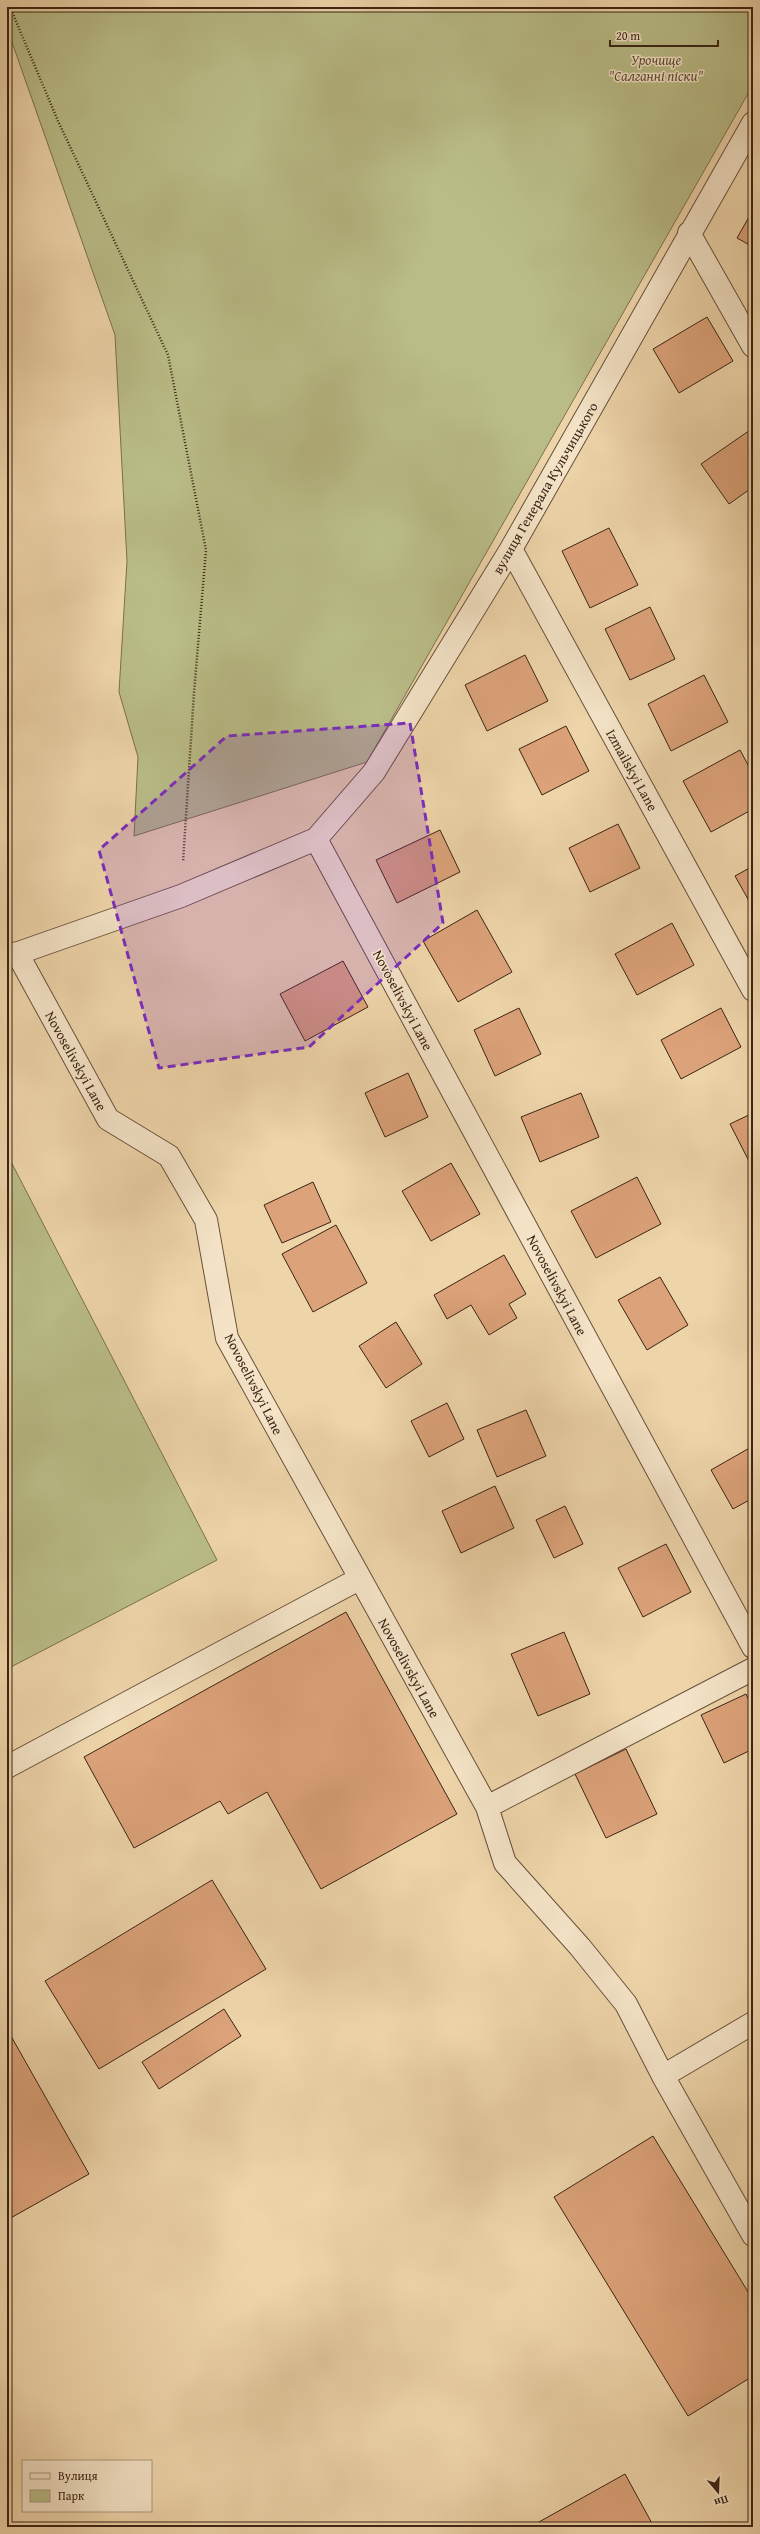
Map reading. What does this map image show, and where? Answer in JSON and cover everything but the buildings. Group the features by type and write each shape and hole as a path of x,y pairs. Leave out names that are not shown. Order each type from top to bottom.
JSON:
{"street":[{"name":"вулиця Генерала Кульчицького","path":"316,839 374,772 511,550 689,233 753,123"},
{"path":"689,233 753,346"},
{"name":"Izmailskyi Lane","path":"511,550 753,990"},
{"path":"12,955 181,896 316,839"},
{"name":"Novoselivskyi Lane","path":"316,839 753,1647"},
{"name":"Novoselivskyi Lane","path":"12,955 108,1119 169,1156 206,1220 227,1338 359,1579 487,1807 505,1863 580,1947 626,2004 663,2076 753,2235"},
{"path":"7,1767 359,1579"},
{"path":"487,1807 753,1669"},
{"path":"663,2076 753,2023"}],"path":[{"path":"10,7 58,121 168,355 206,550 194,693 181,896"}],"highlighted area":[{"path":"410,723 443,923 309,1047 159,1068 99,850 227,736"}],"green space":[{"name":"Урочище \"Салганні піски\"","path":"7,7 753,7 753,85 367,762 134,836 138,757 119,692 127,561 115,335 7,28"},
{"path":"7,1154 217,1560 7,1669"}]}
